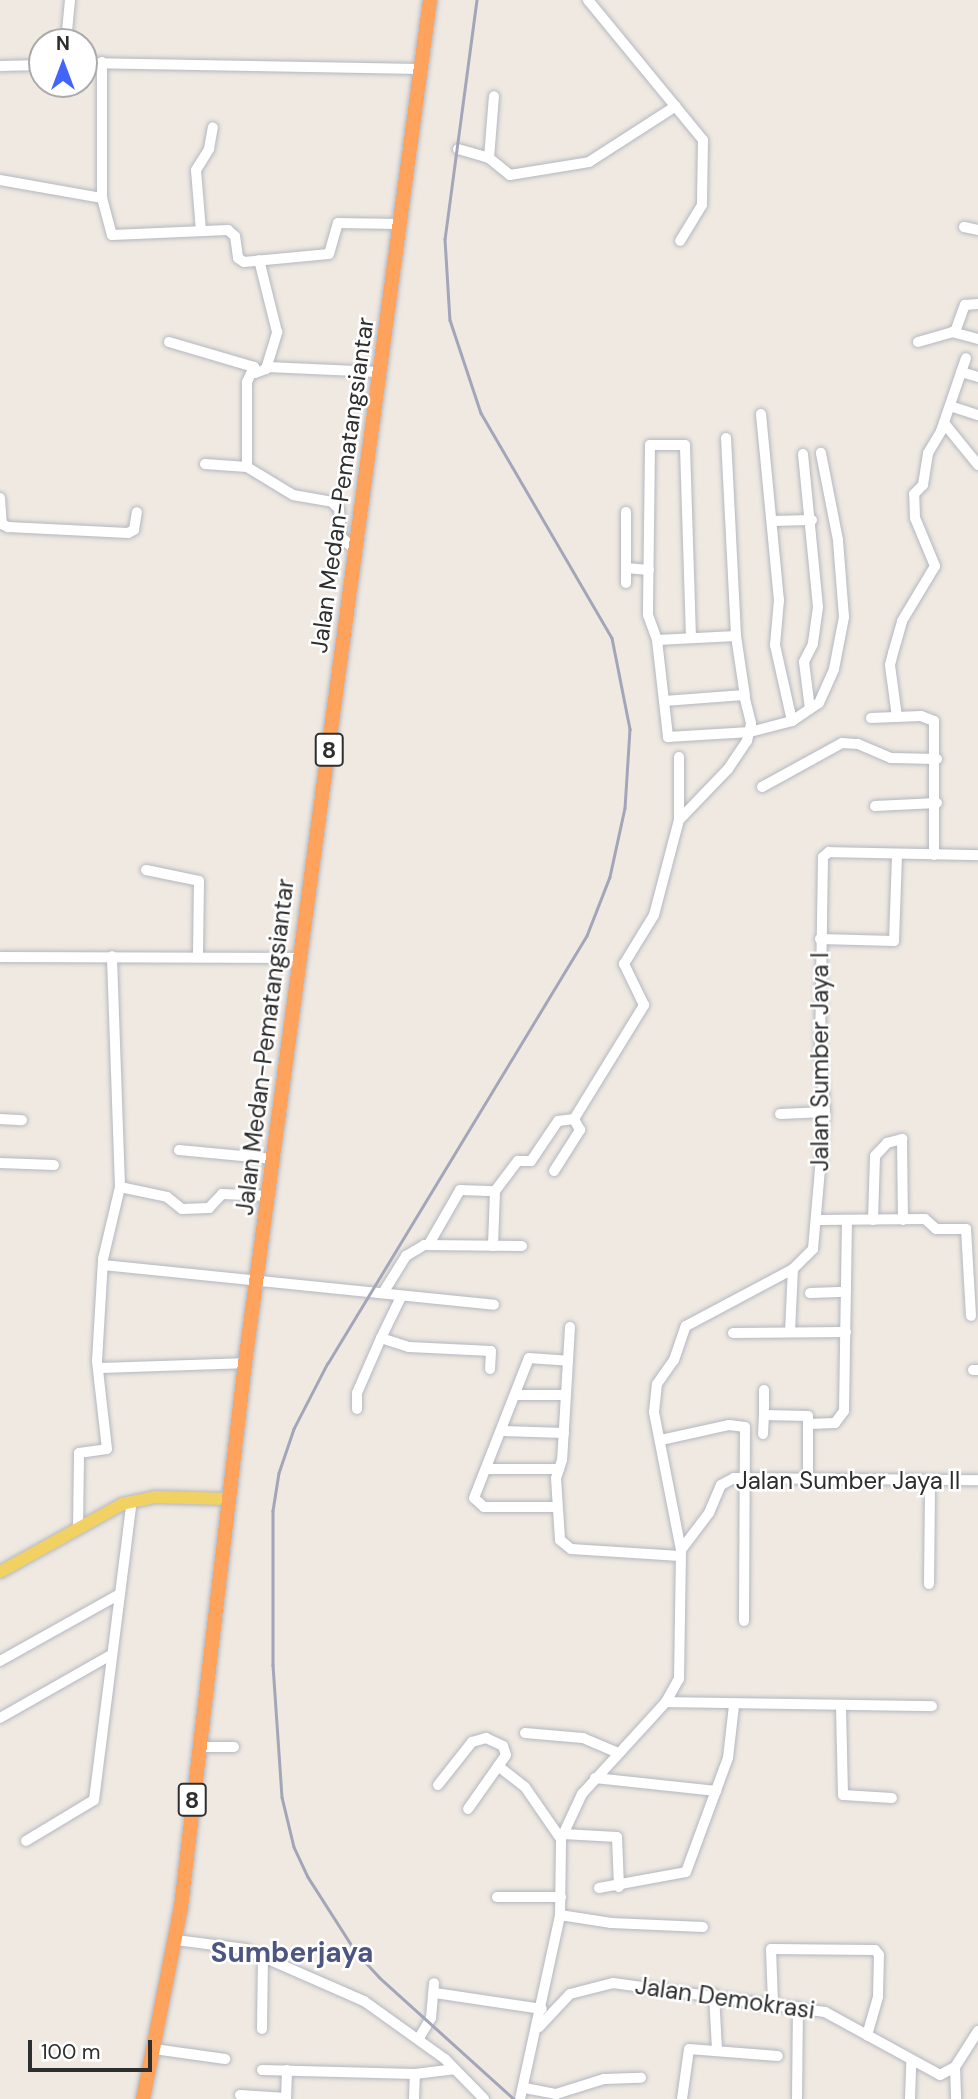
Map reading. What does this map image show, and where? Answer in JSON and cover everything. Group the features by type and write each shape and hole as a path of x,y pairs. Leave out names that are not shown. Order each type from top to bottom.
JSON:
{"highway":[{"name":"Jalan Medan-Pematangsiantar","path":"143,2099 176,1940 245,1363 270,1196 354,549 430,0"}],"main road":[{"path":"0,1572 132,1501 228,1499"}],"street":[{"path":"67,28 70,0"},
{"path":"588,0 676,106 704,146 701,212 680,241"},
{"path":"98,62 421,69"},
{"path":"102,62 102,198 112,235 233,231 240,260 259,260 329,254 338,223 400,224"},
{"path":"0,66 28,65"},
{"path":"489,158 494,96"},
{"path":"458,149 489,158 505,174 515,176 589,162 676,106"},
{"path":"201,231 196,170 209,149 213,127"},
{"path":"0,180 102,198"},
{"path":"964,227 978,230"},
{"path":"259,260 277,332 267,367"},
{"path":"956,332 965,305 978,304"},
{"path":"918,342 956,332 978,339"},
{"path":"169,342 251,364 255,373"},
{"path":"897,716 890,665 892,653 902,621 935,566 915,518 914,494 923,485 928,453 944,424 966,358"},
{"path":"247,467 247,382 255,373 267,367 379,372"},
{"path":"961,372 978,377"},
{"path":"950,406 978,415"},
{"path":"761,414 779,600 775,645 792,721"},
{"path":"944,424 977,461"},
{"path":"679,820 739,755 750,732 736,636 726,438"},
{"path":"691,638 685,445 650,445 648,615 657,640 668,737 750,732 792,721 819,703 834,669 844,617 838,540 821,453"},
{"path":"803,454 812,520 818,607 813,644 804,662 810,709"},
{"path":"205,464 247,467 293,495 332,502 339,509 341,537 354,549"},
{"path":"0,498 2,524 8,527 128,533 134,530 137,512"},
{"path":"626,512 626,583"},
{"path":"772,521 812,520"},
{"path":"626,568 649,570"},
{"path":"657,640 736,636"},
{"path":"664,701 745,696"},
{"path":"871,718 921,716 934,721 937,759 934,855"},
{"path":"762,787 842,743 858,744 898,759 937,759"},
{"path":"493,1245 495,1191 518,1161 531,1161 558,1121 574,1118 645,1003 624,964 654,915 679,820 679,757"},
{"path":"875,806 937,803"},
{"name":"Jalan Sumber Jaya I","path":"681,1553 652,1400 657,1384 674,1360 683,1329 793,1269 809,1256 818,1220 825,1112 820,939 825,854 978,855"},
{"path":"820,939 894,941 897,856"},
{"path":"145,870 199,881 198,957"},
{"path":"78,1528 79,1453 107,1449 98,1368 103,1265 120,1187 111,956"},
{"path":"0,957 300,958"},
{"path":"780,1114 825,1112"},
{"path":"554,1171 580,1130 574,1118"},
{"path":"0,1119 22,1120"},
{"path":"873,1220 875,1156 887,1143 902,1139 903,1220"},
{"path":"179,1150 274,1159"},
{"path":"0,1163 54,1165"},
{"path":"120,1187 167,1196 182,1209 209,1208 222,1194 270,1196"},
{"path":"429,1244 458,1192 495,1191"},
{"path":"818,1220 929,1220 940,1230 966,1229 971,1316"},
{"path":"809,1424 835,1423 842,1416 847,1221"},
{"path":"383,1293 406,1256 429,1244 522,1246"},
{"path":"103,1265 258,1278 401,1297 494,1305"},
{"path":"790,1332 793,1269"},
{"path":"810,1293 846,1292"},
{"path":"357,1409 357,1393 401,1297"},
{"path":"520,2099 525,2088 560,1915 562,1836 582,1794 616,1752 666,1702 681,1668 681,1553 564,1546 558,1507 559,1469 564,1433 570,1327"},
{"path":"733,1333 846,1332"},
{"path":"380,1338 419,1348 491,1351 490,1369"},
{"path":"558,1507 479,1506 474,1498 503,1431 529,1359 568,1361"},
{"path":"98,1368 245,1363"},
{"path":"763,1434 764,1390"},
{"path":"516,1395 566,1395"},
{"path":"764,1415 806,1416 809,1424 807,1479"},
{"path":"661,1440 743,1424 747,1478 744,1621"},
{"path":"503,1431 564,1433"},
{"path":"486,1469 559,1469"},
{"name":"Jalan Sumber Jaya II","path":"681,1553 709,1513 725,1480 978,1480"},
{"path":"929,1584 930,1480"},
{"path":"26,1841 94,1800 132,1501"},
{"path":"0,1661 118,1595"},
{"path":"0,1718 111,1655"},
{"path":"666,1702 841,1707 932,1706"},
{"path":"599,1888 619,1887 684,1874 728,1758 734,1705"},
{"path":"841,1707 843,1796 892,1798"},
{"path":"525,1733 583,1738 616,1752"},
{"path":"438,1785 477,1740 491,1739 503,1746 506,1755 468,1809"},
{"path":"198,1747 234,1747"},
{"path":"498,1766 525,1787 562,1836"},
{"path":"595,1778 716,1791"},
{"path":"562,1836 617,1837 619,1887"},
{"path":"497,1897 561,1897"},
{"path":"560,1915 611,1923 703,1927"},
{"path":"176,1940 263,1955 364,2001 419,2038 484,2099"},
{"path":"773,2003 771,1949 878,1951 878,1997 867,2035"},
{"path":"262,2029 263,1955"},
{"name":"Jalan Demokrasi","path":"536,2031 559,2002 591,1985 612,1983 714,1994 825,2012 940,2075 955,2067"},
{"path":"419,2038 431,2018 435,1988 542,2009"},
{"path":"714,1994 717,2050"},
{"path":"797,2099 798,2007"},
{"path":"956,2099 955,2067 978,2031"},
{"path":"154,2049 225,2059"},
{"path":"682,2099 689,2049 778,2056"},
{"path":"910,2099 911,2061"},
{"path":"262,2070 415,2074 454,2069"},
{"path":"240,2095 286,2099 287,2070"},
{"path":"414,2099 415,2074"},
{"path":"525,2088 556,2094 604,2078 641,2078"}],"railway":[{"path":"477,0 445,239 450,320 481,413 612,638 630,729 625,808 610,877 587,936 328,1363 294,1429 279,1473 273,1511 273,1665 282,1797 294,1847 308,1877 356,1952 379,1977 514,2099"}],"district":[{"name":"Sumberjaya","path":"292,1953"}]}
